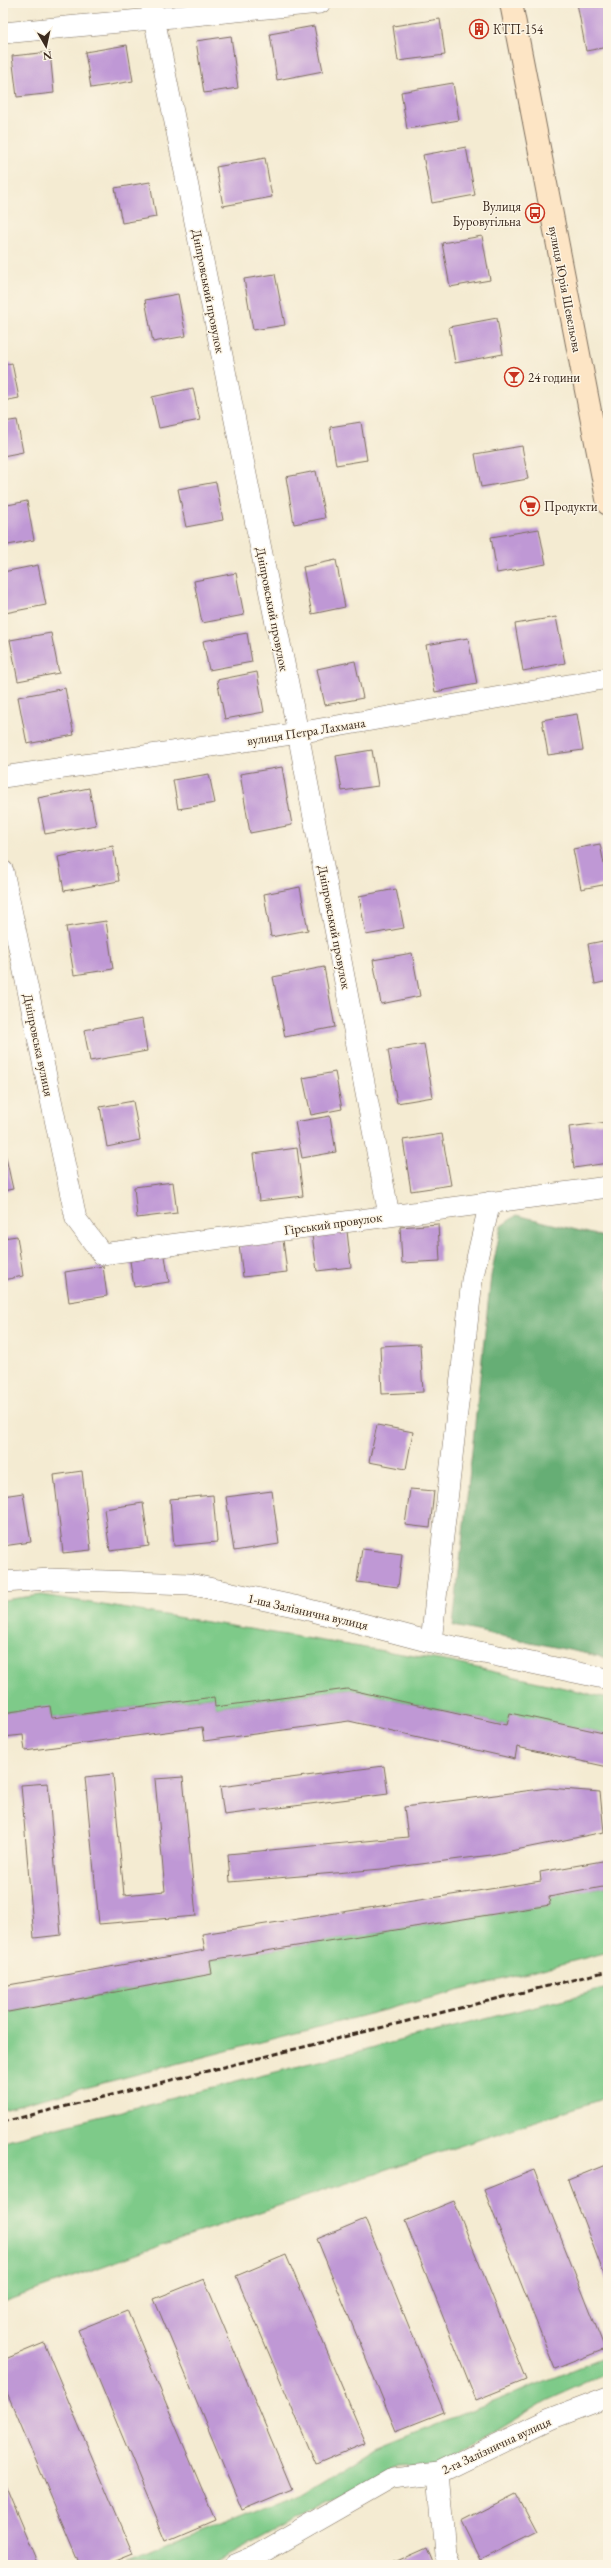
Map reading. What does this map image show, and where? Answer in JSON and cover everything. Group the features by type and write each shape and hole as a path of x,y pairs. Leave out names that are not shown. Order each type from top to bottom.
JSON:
{"street":[{"path":"3,33 152,10 320,3"},
{"name":"вулиця Юрія Шевельова","path":"511,3 608,504"},
{"name":"Дніпровський провулок","path":"152,10 298,733 389,1215"},
{"name":"вулиця Петра Лахмана","path":"3,777 298,733 608,678"},
{"name":"Дніпровська вулиця","path":"3,871 76,1219"},
{"name":"Гірський провулок","path":"76,1219 102,1254 608,1187"},
{"path":"431,1642 472,1280 490,1202"},
{"name":"1-ша Залізнична вулиця","path":"3,1582 50,1579 189,1584 294,1606 431,1642 608,1679"},
{"name":"2-га Залізнична вулиця","path":"235,2565 254,2557 392,2478 438,2473 550,2419 608,2397"},
{"path":"438,2473 445,2554 450,2565"}],"green space":[{"path":"517,1215 608,1238 608,1658 453,1626 491,1276 501,1226"},
{"path":"42,1595 451,1662 608,1698 608,1734 510,1714 507,1725 347,1689 215,1707 213,1697 52,1718 50,1707 3,1713 3,1600"},
{"path":"608,1886 608,1952 3,2109 3,2013 212,1974 210,1960 550,1905 549,1897"},
{"path":"608,1988 608,2097 187,2236 3,2302 3,2141"},
{"path":"608,2356 608,2373 546,2401 447,2461 401,2463 226,2558 209,2565 128,2565 301,2494 374,2449"}],"building":[{"path":"577,3 608,3 608,47 586,51"},
{"path":"440,19 445,55 398,61 393,26"},
{"name":"КТП-154","path":"482,21 485,35 475,36 473,23"},
{"path":"314,26 323,71 277,80 270,34"},
{"path":"231,36 238,88 204,93 196,41"},
{"path":"127,45 133,81 91,88 85,52"},
{"path":"50,52 54,93 17,97 12,56"},
{"path":"453,83 459,120 407,129 401,92"},
{"path":"466,147 475,195 432,203 423,155"},
{"path":"265,158 272,197 223,206 216,167"},
{"path":"150,182 156,217 122,223 115,188"},
{"path":"482,236 490,280 450,287 442,243"},
{"path":"275,274 285,325 253,330 244,279"},
{"path":"178,294 186,336 153,342 145,300"},
{"path":"497,318 503,354 455,363 449,327"},
{"path":"12,363 19,398 3,401 3,365"},
{"path":"193,388 200,420 159,428 152,397"},
{"path":"17,420 23,452 3,456 3,422"},
{"path":"361,422 367,460 336,465 330,427"},
{"path":"522,446 528,479 481,487 475,454"},
{"path":"316,471 325,518 294,524 286,477"},
{"path":"216,482 223,520 186,527 178,489"},
{"path":"27,501 34,540 3,546 3,506"},
{"path":"539,529 546,564 497,573 491,537"},
{"path":"336,560 345,607 312,614 303,567"},
{"path":"38,565 46,605 5,613 3,572"},
{"path":"236,573 244,615 202,623 194,581"},
{"path":"556,617 565,663 523,671 515,624"},
{"path":"51,633 59,673 18,681 10,640"},
{"path":"247,633 252,662 209,670 203,641"},
{"path":"468,638 477,684 435,692 426,645"},
{"path":"355,661 363,698 325,705 317,669"},
{"path":"257,672 264,712 225,719 217,680"},
{"path":"65,688 74,735 27,744 18,697"},
{"path":"577,714 583,750 548,755 542,720"},
{"path":"372,750 378,786 342,791 336,756"},
{"path":"282,767 292,825 250,833 240,774"},
{"path":"209,774 215,803 178,809 173,780"},
{"path":"89,788 96,825 45,834 38,798"},
{"path":"600,844 608,884 581,889 573,849"},
{"path":"113,846 119,881 64,891 58,857"},
{"path":"300,887 308,930 271,937 264,894"},
{"path":"396,889 404,928 366,935 359,896"},
{"path":"106,921 113,969 74,975 66,927"},
{"path":"608,940 608,981 595,984 588,944"},
{"path":"412,953 420,996 381,1004 373,960"},
{"path":"324,967 335,1027 285,1037 273,977"},
{"path":"142,1019 147,1051 90,1061 84,1030"},
{"path":"424,1044 433,1097 397,1103 388,1050"},
{"path":"335,1072 342,1109 311,1115 303,1078"},
{"path":"133,1101 140,1140 107,1147 100,1107"},
{"path":"330,1116 336,1152 302,1158 295,1122"},
{"path":"608,1122 608,1163 574,1168 569,1127"},
{"path":"442,1134 451,1185 411,1191 403,1140"},
{"path":"3,1144 13,1189 3,1191"},
{"path":"297,1148 303,1196 259,1201 253,1154"},
{"path":"173,1182 177,1213 137,1218 134,1187"},
{"path":"438,1224 440,1261 402,1263 400,1227"},
{"path":"347,1231 351,1267 317,1271 312,1235"},
{"path":"17,1236 23,1276 3,1280 3,1238"},
{"path":"283,1240 287,1272 243,1277 239,1245"},
{"path":"165,1256 169,1282 134,1287 130,1261"},
{"path":"103,1266 107,1296 69,1302 65,1272"},
{"path":"420,1344 423,1392 382,1394 380,1346"},
{"path":"377,1425 413,1432 406,1469 369,1462"},
{"path":"82,1471 91,1550 63,1553 54,1475"},
{"path":"410,1489 434,1491 430,1528 405,1525"},
{"path":"272,1491 279,1544 234,1551 226,1497"},
{"path":"23,1493 31,1542 3,1546 3,1496"},
{"path":"213,1495 217,1542 174,1546 170,1499"},
{"path":"143,1503 149,1546 110,1551 104,1509"},
{"path":"362,1549 402,1554 398,1587 357,1582"},
{"path":"347,1689 507,1725 510,1713 608,1734 608,1767 517,1747 515,1759 349,1721 204,1741 202,1727 25,1751 23,1735 3,1737 3,1713 50,1706 52,1718 214,1697 215,1707"},
{"path":"384,1766 388,1794 224,1815 220,1787"},
{"path":"113,1774 124,1895 165,1891 155,1779 183,1777 196,1916 99,1924 85,1777"},
{"path":"48,1783 61,1935 34,1938 21,1785"},
{"path":"548,1788 600,1792 604,1832 491,1855 382,1869 230,1882 228,1854 408,1837 404,1807"},
{"path":"608,1860 608,1886 549,1897 550,1905 210,1960 212,1974 3,2013 3,1986 205,1950 202,1934 541,1881 540,1872"},
{"path":"608,2164 608,2285 568,2180"},
{"path":"534,2170 605,2349 555,2369 484,2190"},
{"path":"454,2201 526,2380 476,2400 405,2221"},
{"path":"365,2219 444,2412 396,2431 317,2239"},
{"path":"286,2255 366,2443 316,2464 236,2276"},
{"path":"204,2279 292,2489 242,2510 154,2299"},
{"path":"127,2310 215,2520 166,2541 78,2330"},
{"path":"44,2343 133,2554 106,2565 80,2565 3,2383 3,2360"},
{"path":"3,2482 38,2565 3,2565"},
{"path":"516,2494 536,2532 480,2560 461,2522"},
{"path":"426,2548 433,2565 388,2565"}],"railway":[{"path":"3,2122 608,1971"}],"place":[{"name":"КТП-154","path":"479,29"},
{"name":"Вулиця Буровугільна","path":"535,213"},
{"name":"24 години","path":"514,377"},
{"name":"Продукти","path":"530,506"}]}
